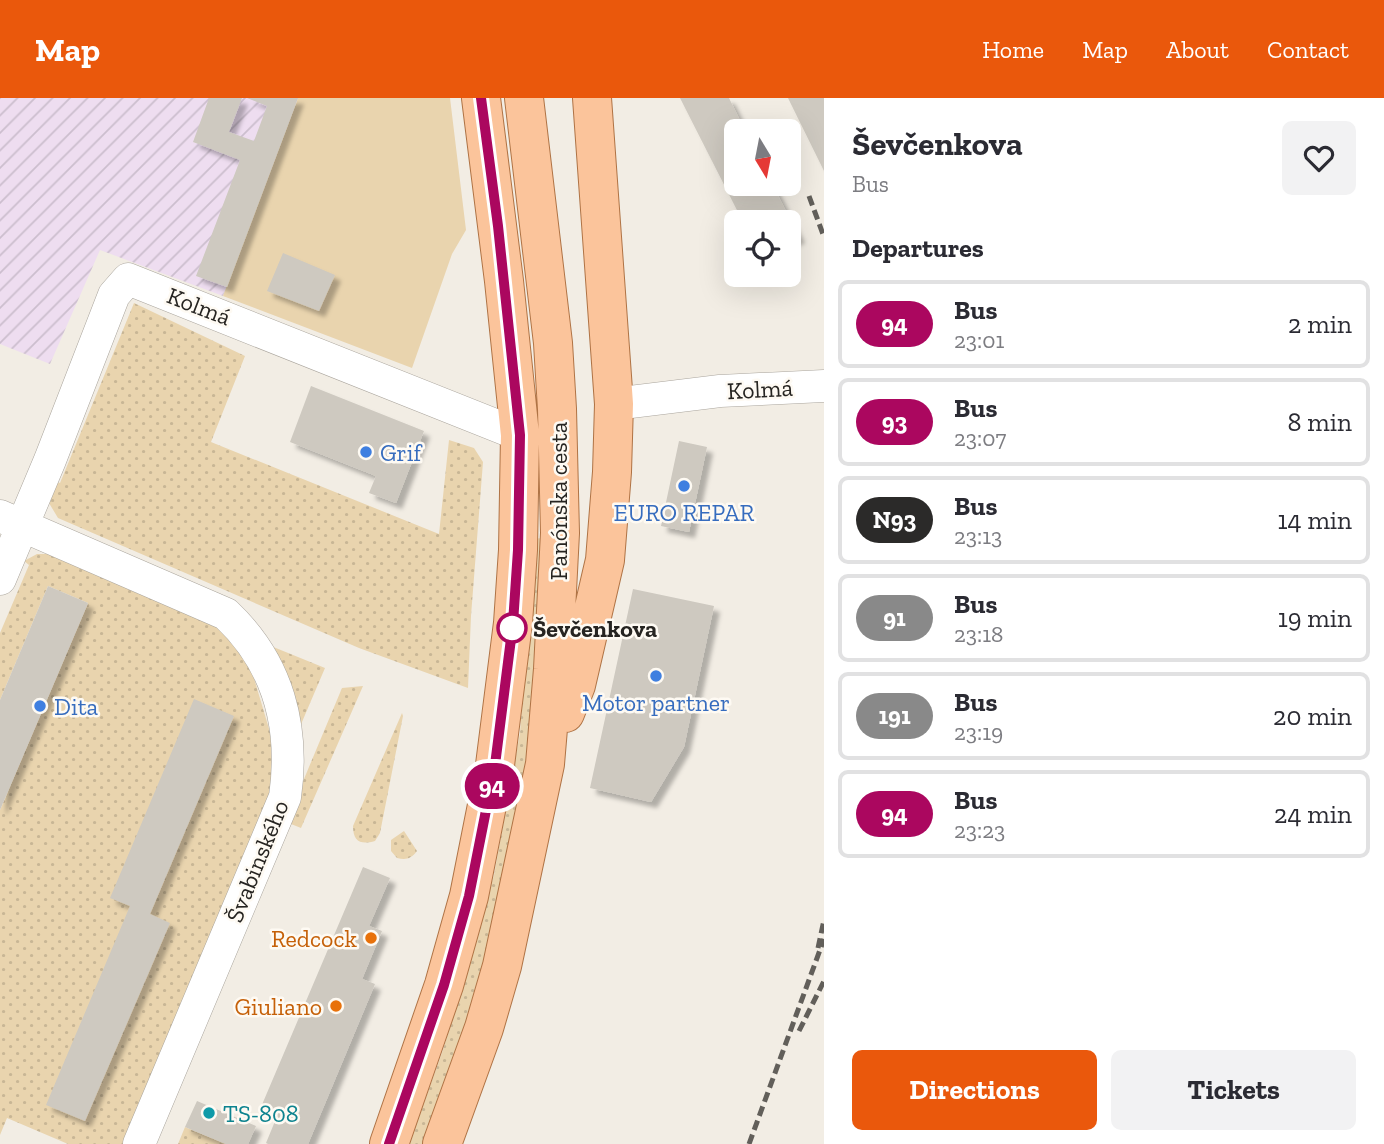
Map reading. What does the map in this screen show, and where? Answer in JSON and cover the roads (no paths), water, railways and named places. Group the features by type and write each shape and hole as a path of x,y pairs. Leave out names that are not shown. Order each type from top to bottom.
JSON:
{"main road":[{"name":"Panónska cesta","path":"389,1144 444,985 466,906 485,825 513,623 518,550 520,435 498,226 481,98"},
{"name":"Panónska cesta","path":"442,1144 484,1028 502,966 545,764 558,600 559,457 553,343 524,98"},
{"path":"545,764 576,685 605,560 612,472 614,404 592,98"}],"street":[{"name":"Kolmá","path":"11,521 50,460 114,295 128,279 520,435"},
{"name":"Kolmá","path":"614,404 720,391 824,386"},
{"path":"0,579 11,521"},
{"name":"Švabinského","path":"11,521 226,614 244,633 265,664 286,723 289,757 285,797 139,1144"}],"railway":[{"path":"809,196 824,237"},
{"path":"818,948 824,920"},
{"path":"749,1144 824,939"},
{"path":"799,1031 824,981"}],"place":[{"name":"Grif","path":"366,452"},
{"name":"EURO REPAR","path":"684,486"},
{"name":"Ševčenkova","path":"512,628"},
{"name":"Motor partner","path":"656,676"},
{"name":"Dita","path":"40,706"},
{"name":"Redcock","path":"371,938"},
{"name":"Giuliano","path":"336,1006"},
{"name":"TS-808","path":"209,1113"}]}
